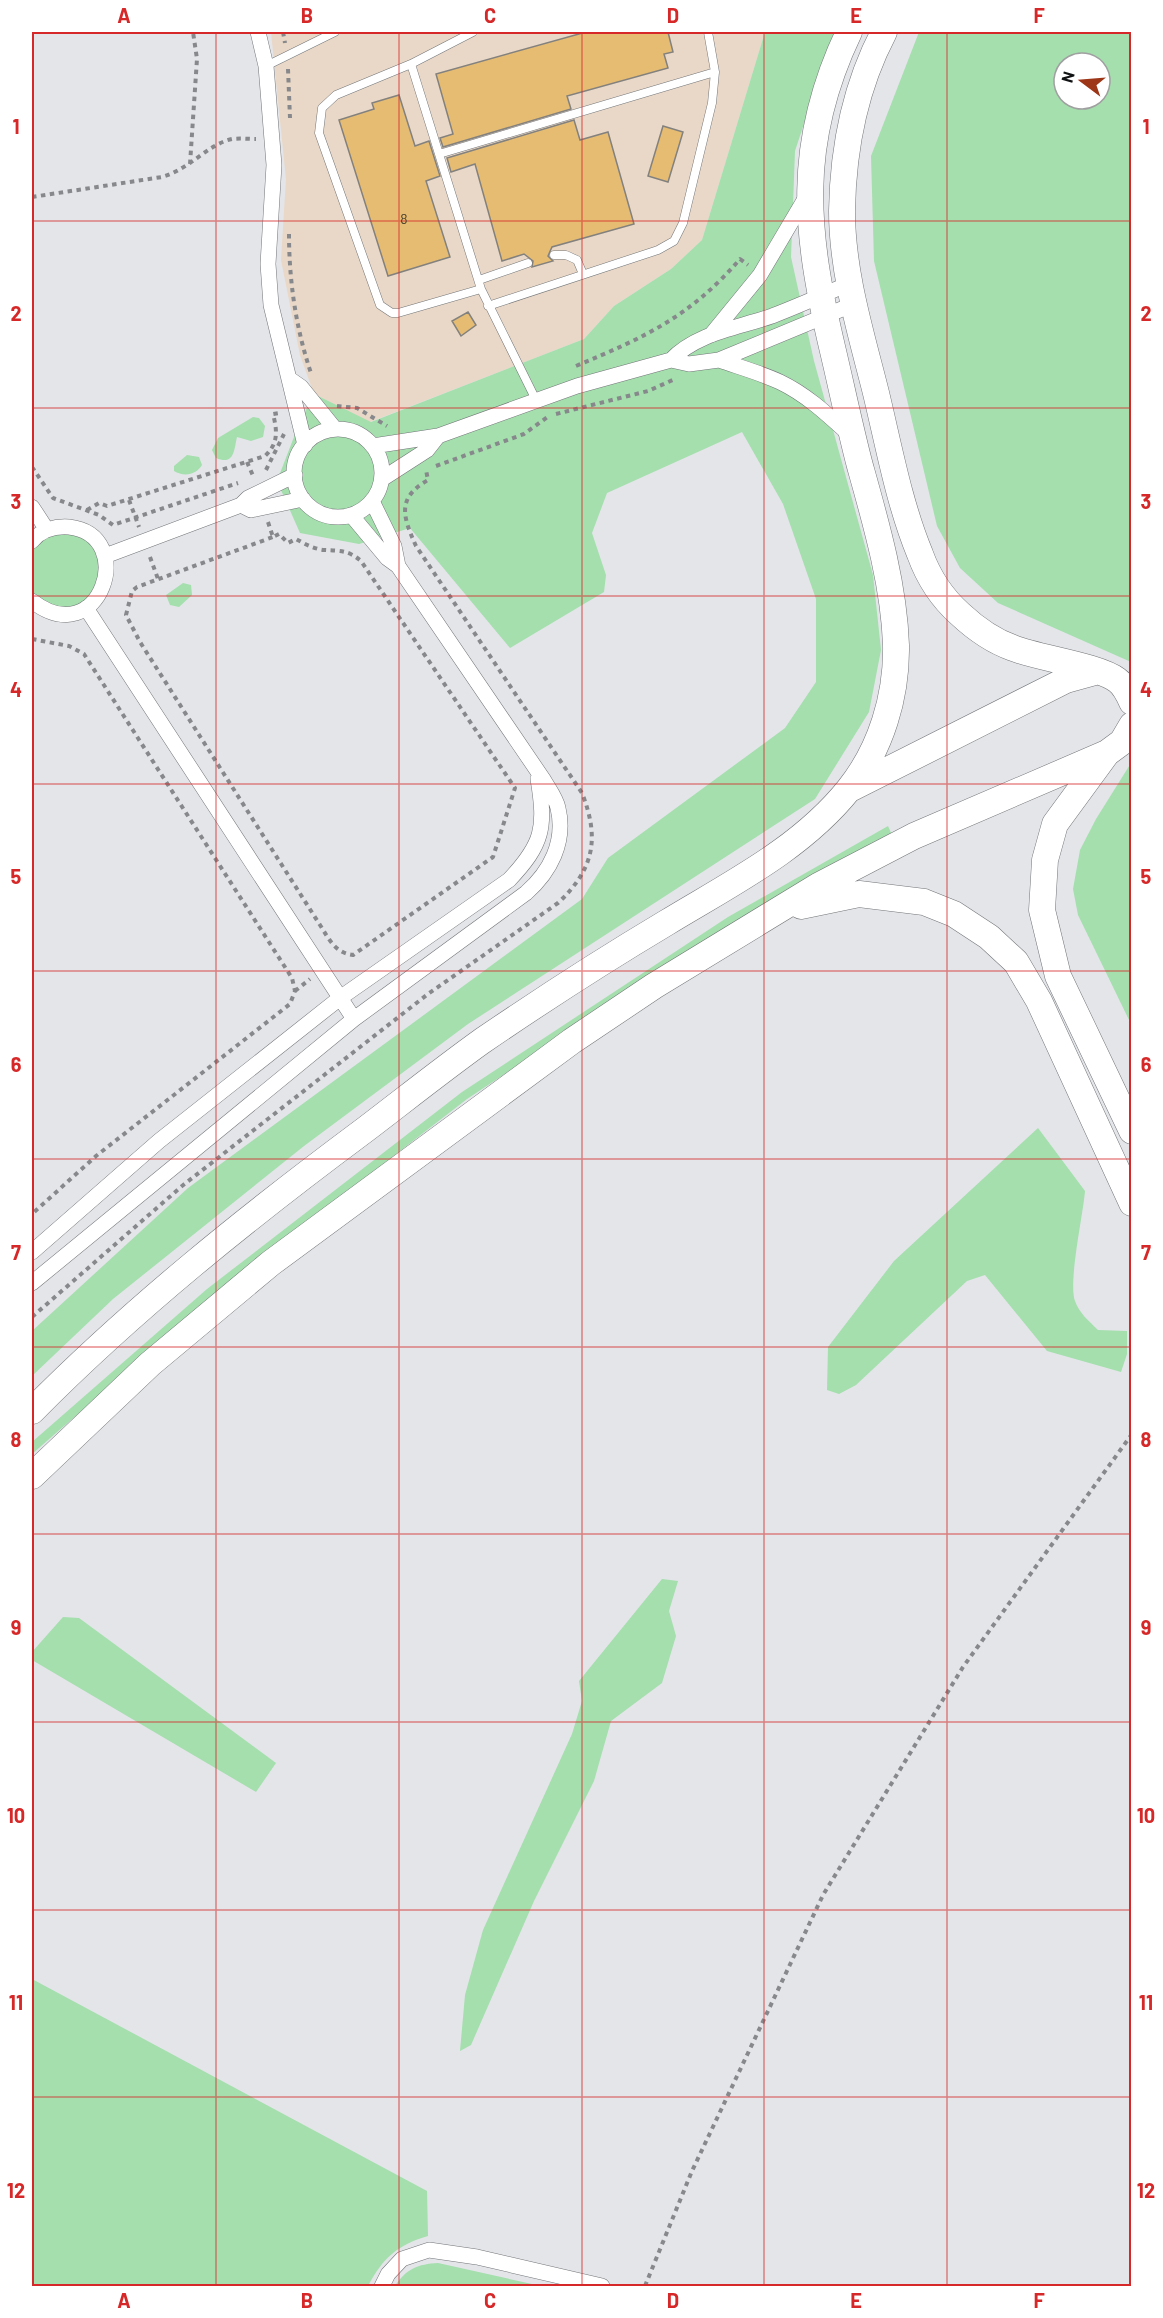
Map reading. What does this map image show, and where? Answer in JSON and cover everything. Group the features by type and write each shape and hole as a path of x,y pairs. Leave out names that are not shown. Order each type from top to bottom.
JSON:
{"highway":[{"path":"32,1411 142,1309 262,1206 482,1041 646,935 780,854 809,830 849,789 867,762 883,727 894,685 896,659 888,586 822,306 811,244 809,192 811,152 821,105 829,77 849,32"},
{"path":"884,32 857,98 846,154 842,212 851,294 897,481 919,554 929,576 959,614 990,637 1036,656 1095,671 1117,680 1128,693 1131,702"},
{"path":"849,789 1066,680 1095,671"},
{"path":"32,1476 150,1364 271,1263 533,1067 654,986 763,918 914,836 1107,753 1122,742 1131,725"},
{"path":"1107,753 1055,824 1045,860 1042,910 1058,976 1131,1131"},
{"path":"763,918 814,903 859,894 924,902 954,914 989,937 1016,962 1039,1001 1131,1203"}],"street":[{"path":"258,32 266,66 274,165 268,264 271,305 291,380 295,412 305,445"},
{"path":"710,336 760,275 809,192"},
{"path":"373,446 438,436 536,400 671,360 689,364 719,360 822,306 851,294"},
{"path":"671,360 681,349 710,336 822,306 851,294"},
{"path":"719,360 778,381 794,390 824,411 852,437"},
{"path":"291,380 301,387 335,429"},
{"path":"335,429 349,430 363,436 373,446 382,467 382,479 372,501 352,516 332,517 321,514 303,499 295,476 299,454 305,445 324,432 335,429"},
{"path":"382,479 427,450 438,436"},
{"path":"105,556 241,506 248,498 295,476"},
{"path":"241,506 251,510 303,499"},
{"path":"372,501 394,546 398,566"},
{"path":"32,507 47,530"},
{"path":"32,1282 354,1019 538,882 555,857 561,825 558,806 537,770 398,566 387,558 352,516"},
{"path":"32,541 47,530 61,526 75,528 98,543 105,556 107,571 104,586 97,598 86,608 72,614 57,614 43,609 32,600"},
{"path":"86,608 354,1019"},
{"path":"32,1252 159,1141 340,998 509,880 531,856 540,835 543,805 537,770"},
{"path":"382,2286 388,2274 402,2259 429,2250 467,2255 602,2286"}],"lane":[{"path":"266,66 335,32"},
{"path":"473,32 411,64 336,95 327,102 320,115 320,133 380,305 392,313 398,313 481,289"},
{"path":"488,306 658,250 674,241 680,233 712,103 715,72 708,32"},
{"path":"411,64 481,289 536,400"},
{"path":"439,154 715,72"},
{"path":"554,255 566,255 577,261 583,274"},
{"path":"479,280 528,263"}],"path":[{"path":"190,165 197,59 193,32"},
{"path":"32,197 162,177 190,165 203,153 232,139 271,138"},
{"path":"740,259 760,275"},
{"path":"32,1317 182,1186 428,994 558,903 576,886 589,864 591,853 592,826 582,793 416,546 404,520 404,506 417,486 428,480 426,470 524,434 546,417 648,391 684,376"},
{"path":"87,510 99,503 107,506 265,456 271,451 277,434 273,414 295,412"},
{"path":"32,467 53,498 99,514 113,525 254,478 265,471 275,455 287,417 295,412"},
{"path":"273,537 137,586 132,591 126,615 140,642 320,926 336,949 342,954 353,955 493,857 515,788 361,561 342,549 323,550 296,539 288,543"},
{"path":"32,639 69,646 84,654 292,978 294,991 290,1004 96,1156 32,1214"},
{"path":"645,2286 692,2171 823,1895 963,1667 1131,1434"}],"shaded area":[{"path":"271,32 765,32 702,240 671,269 614,306 584,339 370,422 314,394 300,355 281,260 286,179"}],"green space":[{"path":"765,32 834,32 795,151 791,257 814,361 873,575 881,650 869,712 815,799 468,1024 304,1146 113,1299 32,1376 32,1331 188,1188 582,899 608,858 785,728 816,682 816,599 783,504 742,432 607,493 592,533 606,575 604,592 510,648 410,528 359,544 300,533 277,481 299,424 314,394 371,422 584,339 614,306 671,269 702,240"},
{"path":"919,32 1131,32 1131,662 998,603 960,568 937,526 874,261 871,156"},
{"path":"253,417 259,418 265,426 263,437 251,441 237,437 230,458 222,460 216,458 212,450 218,438"},
{"path":"187,455 199,457 202,465 190,474 174,471 174,466"},
{"path":"57,533 83,538 96,551 100,567 96,585 86,600 70,608 52,607 32,592 32,551 45,537"},
{"path":"183,583 191,585 192,595 179,607 170,605 166,595"},
{"path":"1131,763 1131,1024 1078,915 1073,889 1080,850 1096,819"},
{"path":"888,826 892,835 730,925 467,1099 213,1296 32,1454 32,1442 207,1289 462,1092 728,917"},
{"path":"1038,1128 1085,1191 1073,1292 1082,1313 1098,1330 1127,1331 1127,1354 1121,1372 1047,1351 985,1275 967,1281 856,1385 839,1394 827,1390 828,1347 894,1261"},
{"path":"662,1579 678,1581 669,1611 676,1636 662,1683 611,1721 594,1781 534,1901 471,2045 460,2051 465,1995 483,1930 572,1734 582,1701 579,1681"},
{"path":"63,1617 79,1618 276,1763 256,1792 32,1660 32,1652"},
{"path":"32,1979 427,2191 428,2236 399,2248 385,2260 368,2286 32,2286"},
{"path":"438,2263 541,2286 395,2286 413,2268"}],"building":[{"path":"586,32 668,32 673,52 664,54 668,68 567,96 571,109 443,147 440,138 453,134 436,74"},
{"path":"399,95 415,146 429,141 440,176 426,181 450,257 388,276 339,120 374,109 372,103"},
{"path":"574,120 580,140 608,132 634,224 552,247 548,256 553,261 532,267 533,261 524,254 502,261 475,164 451,172 447,158"},
{"path":"663,126 683,132 668,182 648,176"},
{"path":"468,312 476,325 461,336 452,321"}]}
